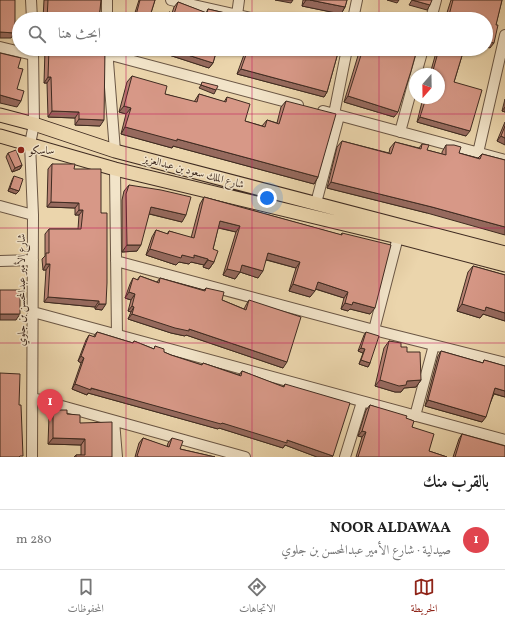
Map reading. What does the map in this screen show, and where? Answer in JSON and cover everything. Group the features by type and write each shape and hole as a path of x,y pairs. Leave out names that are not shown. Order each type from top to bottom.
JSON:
{"main road":[{"name":"شارع الملك سعود بن عبدالعزيز","path":"0,115 34,124 115,151 505,253"},
{"name":"شارع الملك سعود بن عبدالعزيز","path":"0,136 115,169 398,237 505,265"}],"street":[{"path":"31,0 32,12"},
{"path":"107,0 107,12"},
{"path":"171,0 224,12"},
{"path":"237,12 239,0"},
{"path":"354,12 357,0"},
{"path":"433,12 436,0"},
{"path":"478,153 505,34"},
{"path":"0,46 12,48"},
{"name":"شارع الأمير عبدالمحسن بن جلوي","path":"32,457 33,215 30,144 34,124 33,56"},
{"path":"107,56 115,151"},
{"path":"125,56 505,160"},
{"path":"316,203 337,115 346,56"},
{"path":"418,68 421,56"},
{"path":"400,132 409,100"},
{"path":"115,169 117,336"},
{"path":"0,206 33,215"},
{"path":"374,330 398,237"},
{"path":"0,261 33,260"},
{"path":"116,261 374,330 505,363"},
{"path":"33,312 505,440"},
{"path":"415,416 434,345"},
{"path":"33,398 245,457"},
{"path":"345,457 362,402"},
{"path":"114,421 117,457"}],"building":[{"path":"0,0 15,0 15,12 12,12 12,33 0,32"},
{"path":"48,0 101,0 100,12 47,12"},
{"path":"140,0 155,0 151,12 137,12"},
{"path":"310,0 347,0 345,7"},
{"path":"412,0 432,0 430,5"},
{"path":"453,0 502,0 496,25 498,25 494,43 493,12 450,12"},
{"path":"178,2 204,12 175,12"},
{"path":"208,9 221,12 207,12"},
{"path":"0,53 21,58 18,68 23,69 17,89 24,91 21,101 0,95"},
{"path":"49,56 105,56 104,120 79,119 79,112 52,111 51,77 48,77"},
{"path":"191,56 215,56 213,63"},
{"path":"246,56 337,56 327,92 241,69"},
{"path":"361,56 415,56 412,68 409,68 409,77 398,112 348,96"},
{"path":"437,56 462,56 454,82 482,90 470,131 420,117 424,104 445,104 445,68 434,68"},
{"path":"132,76 167,86 165,94 197,102 199,94 226,102 227,97 250,104 245,121 265,127 267,120 279,124 286,101 336,114 318,177 177,139 177,141 125,127 131,108 124,106"},
{"path":"202,82 218,86 216,90 201,85"},
{"path":"505,126 505,138 501,136"},
{"path":"342,141 391,154 395,142 421,149 422,144 429,145 427,150 446,155 446,145 454,145 461,147 459,153 480,159 482,154 505,160 505,227 331,182"},
{"path":"16,150 22,165 15,168 8,153"},
{"path":"52,164 75,164 74,169 101,169 101,213 107,213 106,304 99,304 99,301 48,297 50,264 46,264 46,253 49,253 49,229 81,229 83,210 79,210 79,203 51,202"},
{"path":"14,176 23,179 19,191 10,188"},
{"path":"129,185 191,197 186,215 151,207 141,245 127,245 126,194"},
{"path":"204,197 342,235 342,233 391,245 375,308 353,302 352,305 345,303 348,292 318,282 315,291 293,284 300,262 268,253 263,271 242,265 240,272 227,269 240,226 220,221 213,249 218,251 214,262 194,255 194,258 182,255 181,258 150,249 156,230 168,234 169,231 194,238"},
{"path":"473,266 505,275 505,313 486,307 485,311 462,304"},
{"path":"140,276 159,283 160,278 205,291 206,288 224,292 222,300 246,310 249,300 301,317 287,362 189,329 189,331 175,328 132,314 135,294 129,292 133,278 138,280"},
{"path":"0,290 20,290 20,314 0,314"},
{"path":"97,332 133,343 134,341 154,349 155,346 164,349 164,352 171,355 202,365 203,363 241,376 242,371 284,387 285,384 350,403 333,456 287,440 287,443 222,423 221,424 91,388 91,390 75,384 84,358 81,356 89,335 95,337"},
{"path":"366,332 379,336 370,363 361,360 365,349 361,348"},
{"path":"389,341 401,343 401,347 407,347 407,352 420,352 421,380 407,381 406,385 399,386 380,380"},
{"path":"441,351 483,363 484,360 505,366 505,391 495,388 486,417 428,400"},
{"path":"0,373 20,374 19,405 21,405 23,456 0,457"},
{"path":"370,405 407,416 406,418 414,421 412,427 434,434 429,451 447,457 358,457 366,432 362,431"},
{"path":"53,410 67,410 67,414 80,415 80,423 112,422 112,457 76,457 76,455 85,455 85,439 53,438"},
{"path":"462,434 505,446 505,457 455,457"},
{"path":"143,438 169,447 172,438 183,441 180,449 215,457 139,457 137,456"}],"place":[{"name":"ساسكو","path":"21,150"},
{"name":"NOOR ALDAWAA","path":"50,422"}]}
